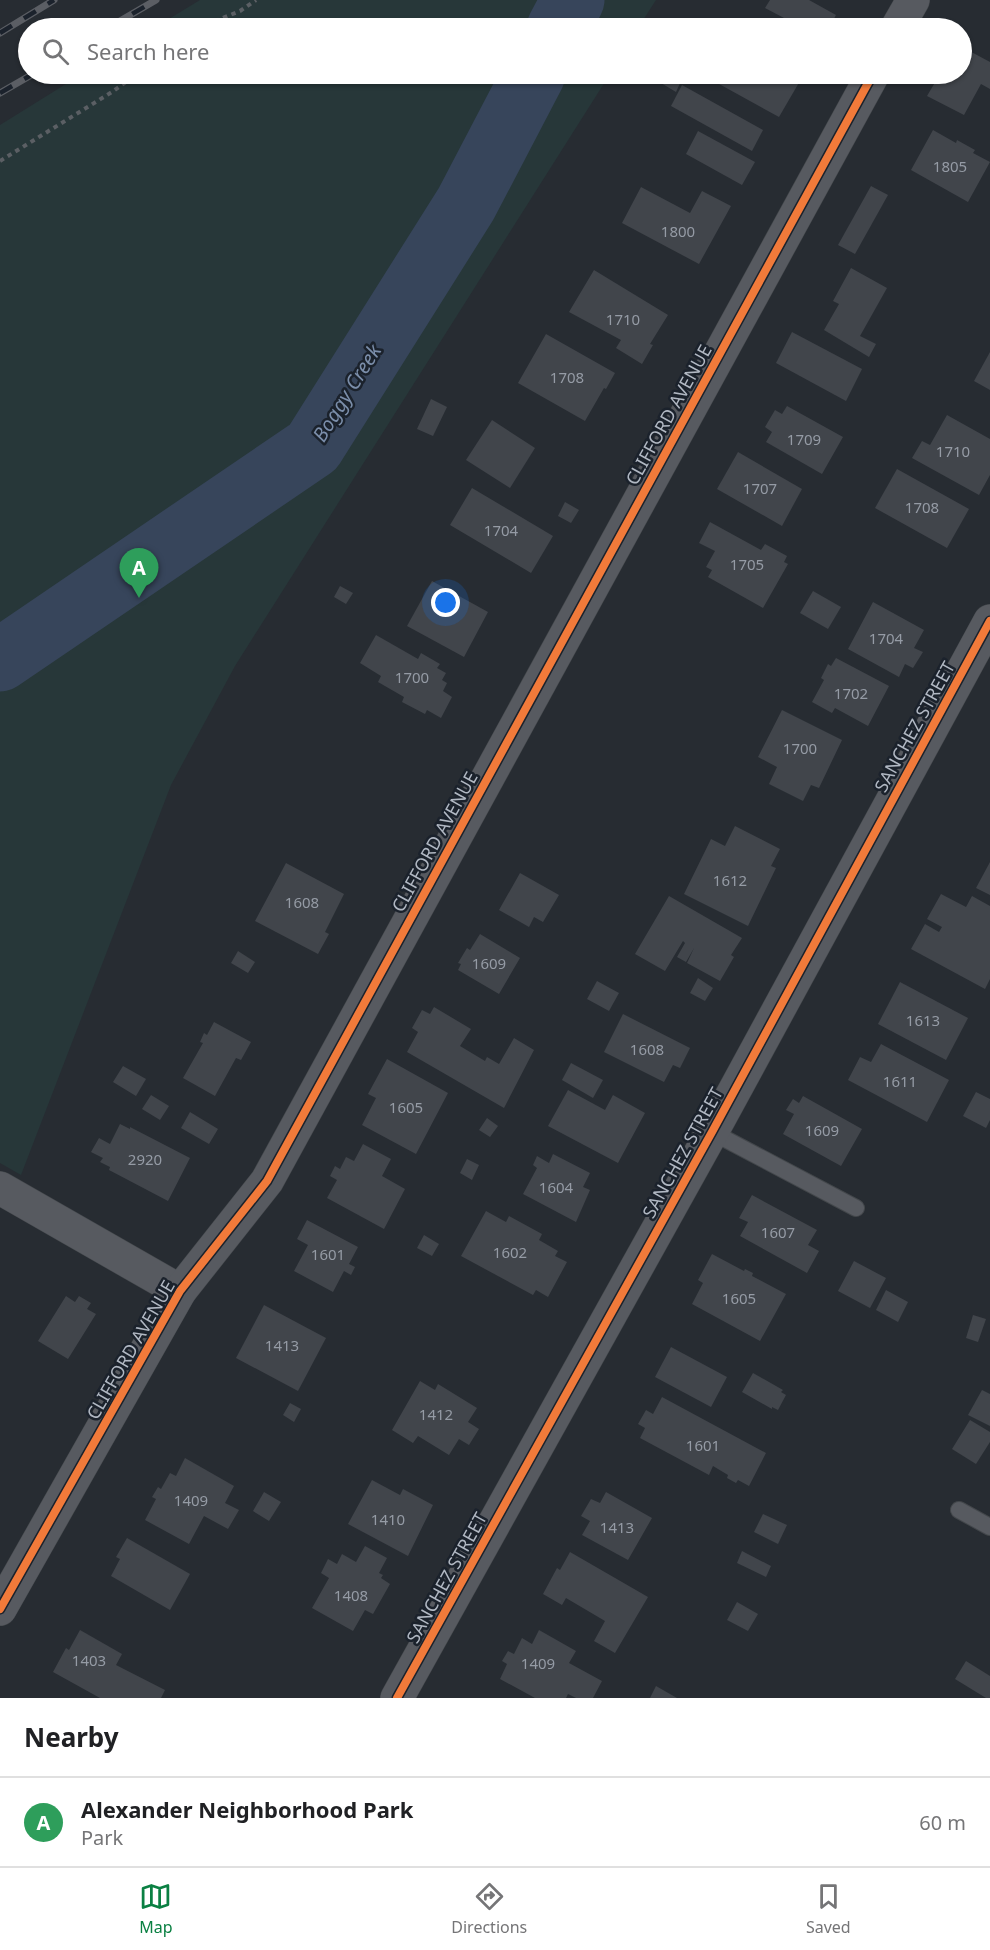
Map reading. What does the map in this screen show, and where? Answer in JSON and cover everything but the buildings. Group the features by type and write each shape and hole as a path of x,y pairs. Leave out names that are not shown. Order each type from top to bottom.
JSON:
{"street":[{"path":"903,18 913,0"},
{"name":"CLIFFORD AVENUE","path":"0,1609 180,1291 267,1181 868,84"},
{"name":"SANCHEZ STREET","path":"397,1698 712,1132 990,621"},
{"path":"0,1188 180,1291"}],"lane":[{"path":"712,1132 856,1208"},
{"path":"959,1510 990,1527"}],"path":[{"path":"223,18 240,11 256,0"},
{"path":"0,161 123,84"}],"shaded area":[{"path":"200,0 656,0 644,18 170,18"},
{"path":"66,84 604,84 235,666 171,785 21,1175 0,1163 0,125"}],"waterway":[{"name":"Boggy Creek","path":"563,18 573,0"},
{"name":"Boggy Creek","path":"0,660 313,447 466,204 529,84"}],"railway":[{"path":"25,18 54,0"},
{"path":"125,18 156,0"},
{"path":"0,33 18,22"},
{"path":"0,93 18,83"}],"cycle path":[{"path":"0,1609 180,1291 267,1181 868,84"},
{"path":"397,1698 712,1132 990,621"}],"place":[{"name":"Alexander Neighborhood Park","path":"139,598"}]}
